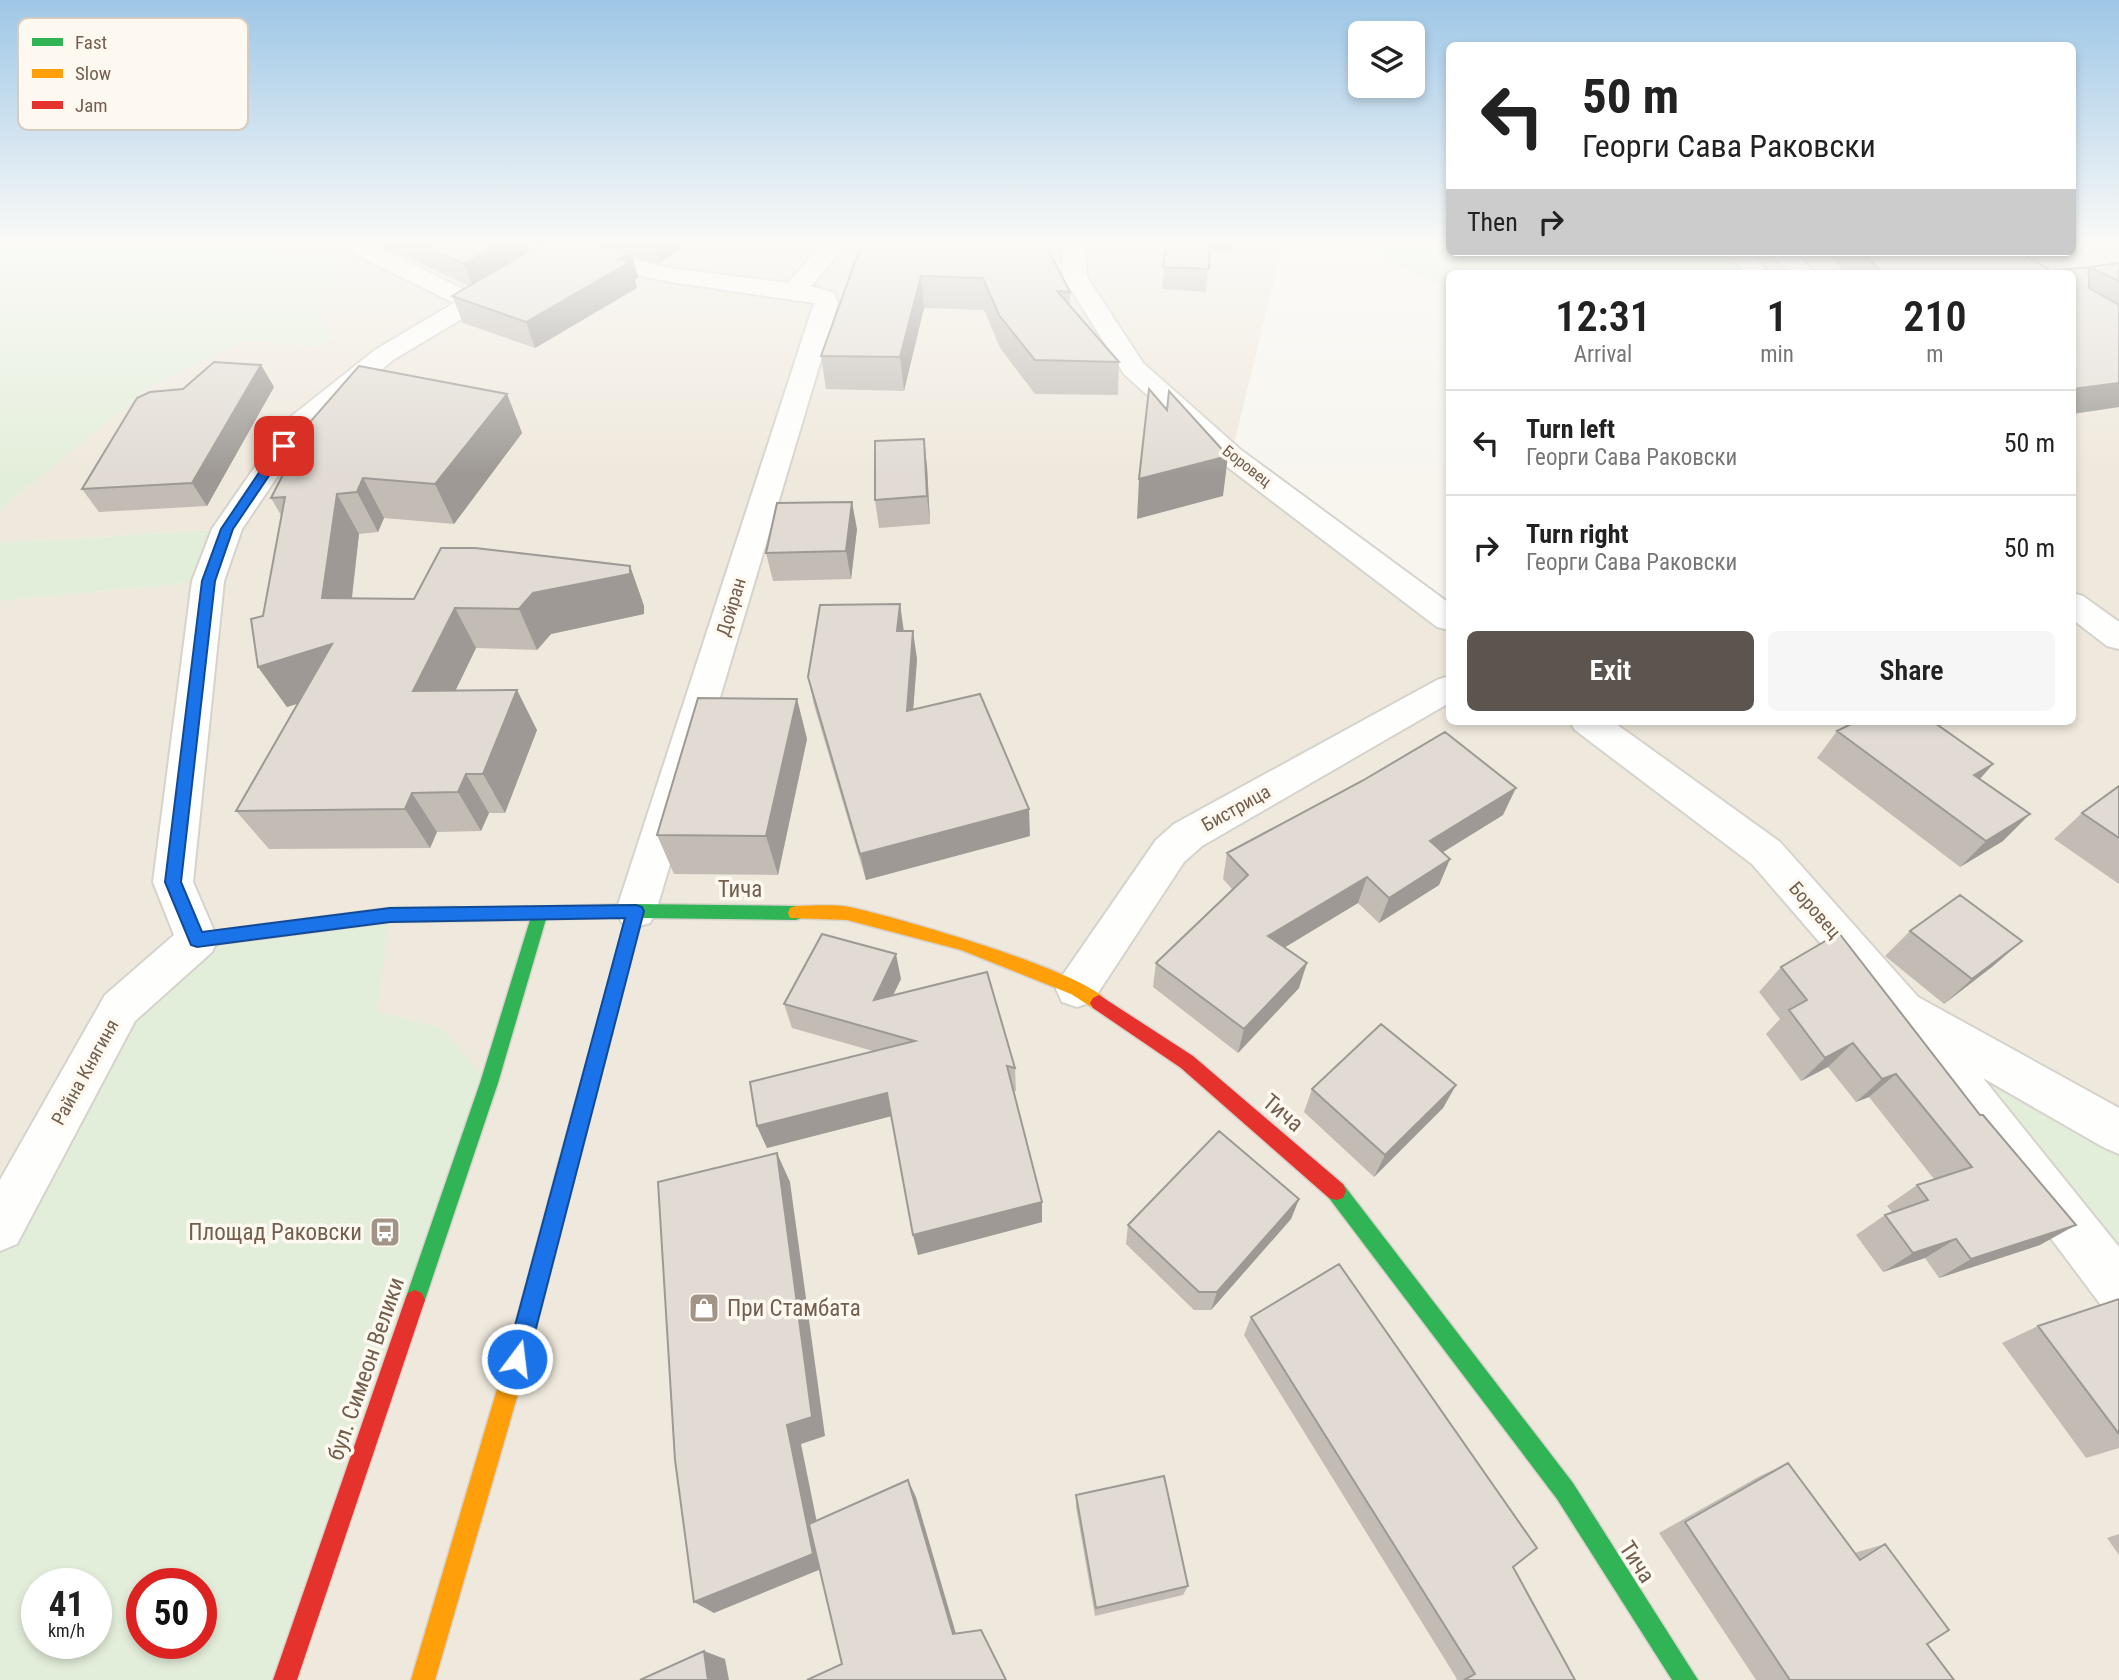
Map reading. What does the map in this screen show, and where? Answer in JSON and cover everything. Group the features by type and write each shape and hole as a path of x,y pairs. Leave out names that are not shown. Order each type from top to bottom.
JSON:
{"street":[{"path":"197,940 173,882 208,581 227,529 298,425 384,355 443,318"},
{"name":"Дойран","path":"636,911 820,318"},
{"name":"Боровец","path":"1101,318 1133,368 1231,456 1446,617"},
{"path":"2076,606 2119,639"},
{"name":"Бистрица","path":"1077,989 1170,851 1188,835 1446,690"},
{"name":"Боровец","path":"1592,725 1766,853 1903,1010 2119,1132"},
{"path":"423,1680 517,1359 636,911"},
{"name":"Тича","path":"197,940 390,915 636,911 847,913 964,944 1077,989 1186,1062 1329,1183 1565,1491 1686,1680"},
{"name":"бул. Симеон Велики","path":"285,1680 489,1083 540,913"},
{"name":"Райна Княгиня","path":"0,1227 120,1008 197,940"},
{"path":"1903,1010 2119,1287"}],"shaded area":[{"path":"320,318 1265,318 1231,456 1446,610 1446,725 2076,725 2076,318 2119,318 2119,1680 0,1680 0,601 208,581 226,529 0,543 0,510 148,388 243,341 324,346 337,336"}],"green space":[{"path":"0,318 320,318 337,336 324,346 243,341 148,388 0,510"},
{"path":"227,529 208,581 0,601 0,543"},
{"path":"390,915 377,1011 443,1029 489,1083 285,1680 0,1680 0,1227 120,1008 197,940"},
{"path":"1903,1010 2119,1132 2119,1287"}],"building":[{"path":"835,318 910,318 900,357 821,356"},
{"path":"1002,318 1081,318 1119,362 1035,360"},
{"path":"2076,318 2119,318 2119,383 2076,388"},
{"path":"214,362 261,365 192,483 82,489 137,398 150,392 183,389"},
{"path":"359,366 507,394 435,484 363,478 357,492 337,494 322,598 414,599 441,548 475,548 630,566 630,574 533,593 519,609 455,608 413,691 517,690 483,774 466,774 458,792 412,793 405,809 236,811 332,644 258,667 251,619 263,616 285,497 271,498 310,422"},
{"path":"1149,389 1167,410 1169,391 1228,456 1139,479"},
{"path":"924,439 927,496 875,500 875,441"},
{"path":"852,502 846,551 766,553 777,503"},
{"path":"900,604 897,631 913,631 907,711 980,694 1029,809 860,854 808,677 820,605"},
{"path":"698,698 797,699 766,836 657,835"},
{"path":"1849,725 1938,725 1993,764 1974,775 2030,814 1986,841 1837,731"},
{"path":"1445,732 1516,788 1430,841 1450,859 1389,898 1367,877 1268,936 1307,963 1244,1029 1156,963 1248,875 1227,853 1362,781"},
{"path":"2119,786 2119,838 2082,813"},
{"path":"1960,895 2022,941 1972,979 1910,931"},
{"path":"1839,933 1980,1115 1983,1115 2076,1225 1971,1259 1956,1239 1913,1253 1885,1215 1928,1200 1917,1185 1972,1167 1896,1074 1882,1079 1853,1043 1825,1058 1789,1010 1807,1000 1781,967"},
{"path":"822,934 896,954 874,1000 987,972 1015,1068 1007,1066 1042,1202 913,1235 887,1093 757,1126 750,1082 915,1041 784,1004"},
{"path":"1381,1024 1456,1085 1385,1155 1312,1089"},
{"path":"1219,1131 1299,1199 1217,1292 1199,1292 1128,1225"},
{"path":"777,1153 812,1417 787,1425 813,1554 694,1602 675,1460 658,1182"},
{"path":"1339,1264 1537,1548 1513,1567 1575,1680 1464,1680 1475,1674 1251,1317"},
{"path":"2119,1299 2119,1434 2038,1326"},
{"path":"1788,1463 1860,1560 1885,1544 1949,1630 1927,1644 1954,1680 1790,1680 1685,1522"},
{"path":"1164,1476 1188,1586 1096,1608 1076,1495"},
{"path":"908,1480 953,1634 981,1630 1006,1680 807,1680 842,1664 809,1524"},
{"path":"704,1651 708,1680 640,1680"}],"traffic: fast":[{"path":"456,914 636,911 796,913"},
{"path":"567,1169 636,911"},
{"path":"415,1300 489,1083 540,913"},
{"path":"1336,1191 1565,1491 1686,1680"}],"traffic: slow":[{"path":"796,913 847,913 964,944 1077,989 1099,1003"},
{"path":"423,1680 517,1359 567,1169"}],"traffic: jam":[{"path":"197,940 390,915 456,914"},
{"path":"1099,1003 1187,1062 1336,1191"},
{"path":"285,1680 415,1300"}],"place":[{"name":"Площад Раковски","path":"385,1232"},
{"name":"При Стамбата","path":"704,1308"}],"route":[{"path":"284,446 227,529 208,581 173,882 197,940 390,915 636,911 517,1359"}]}
